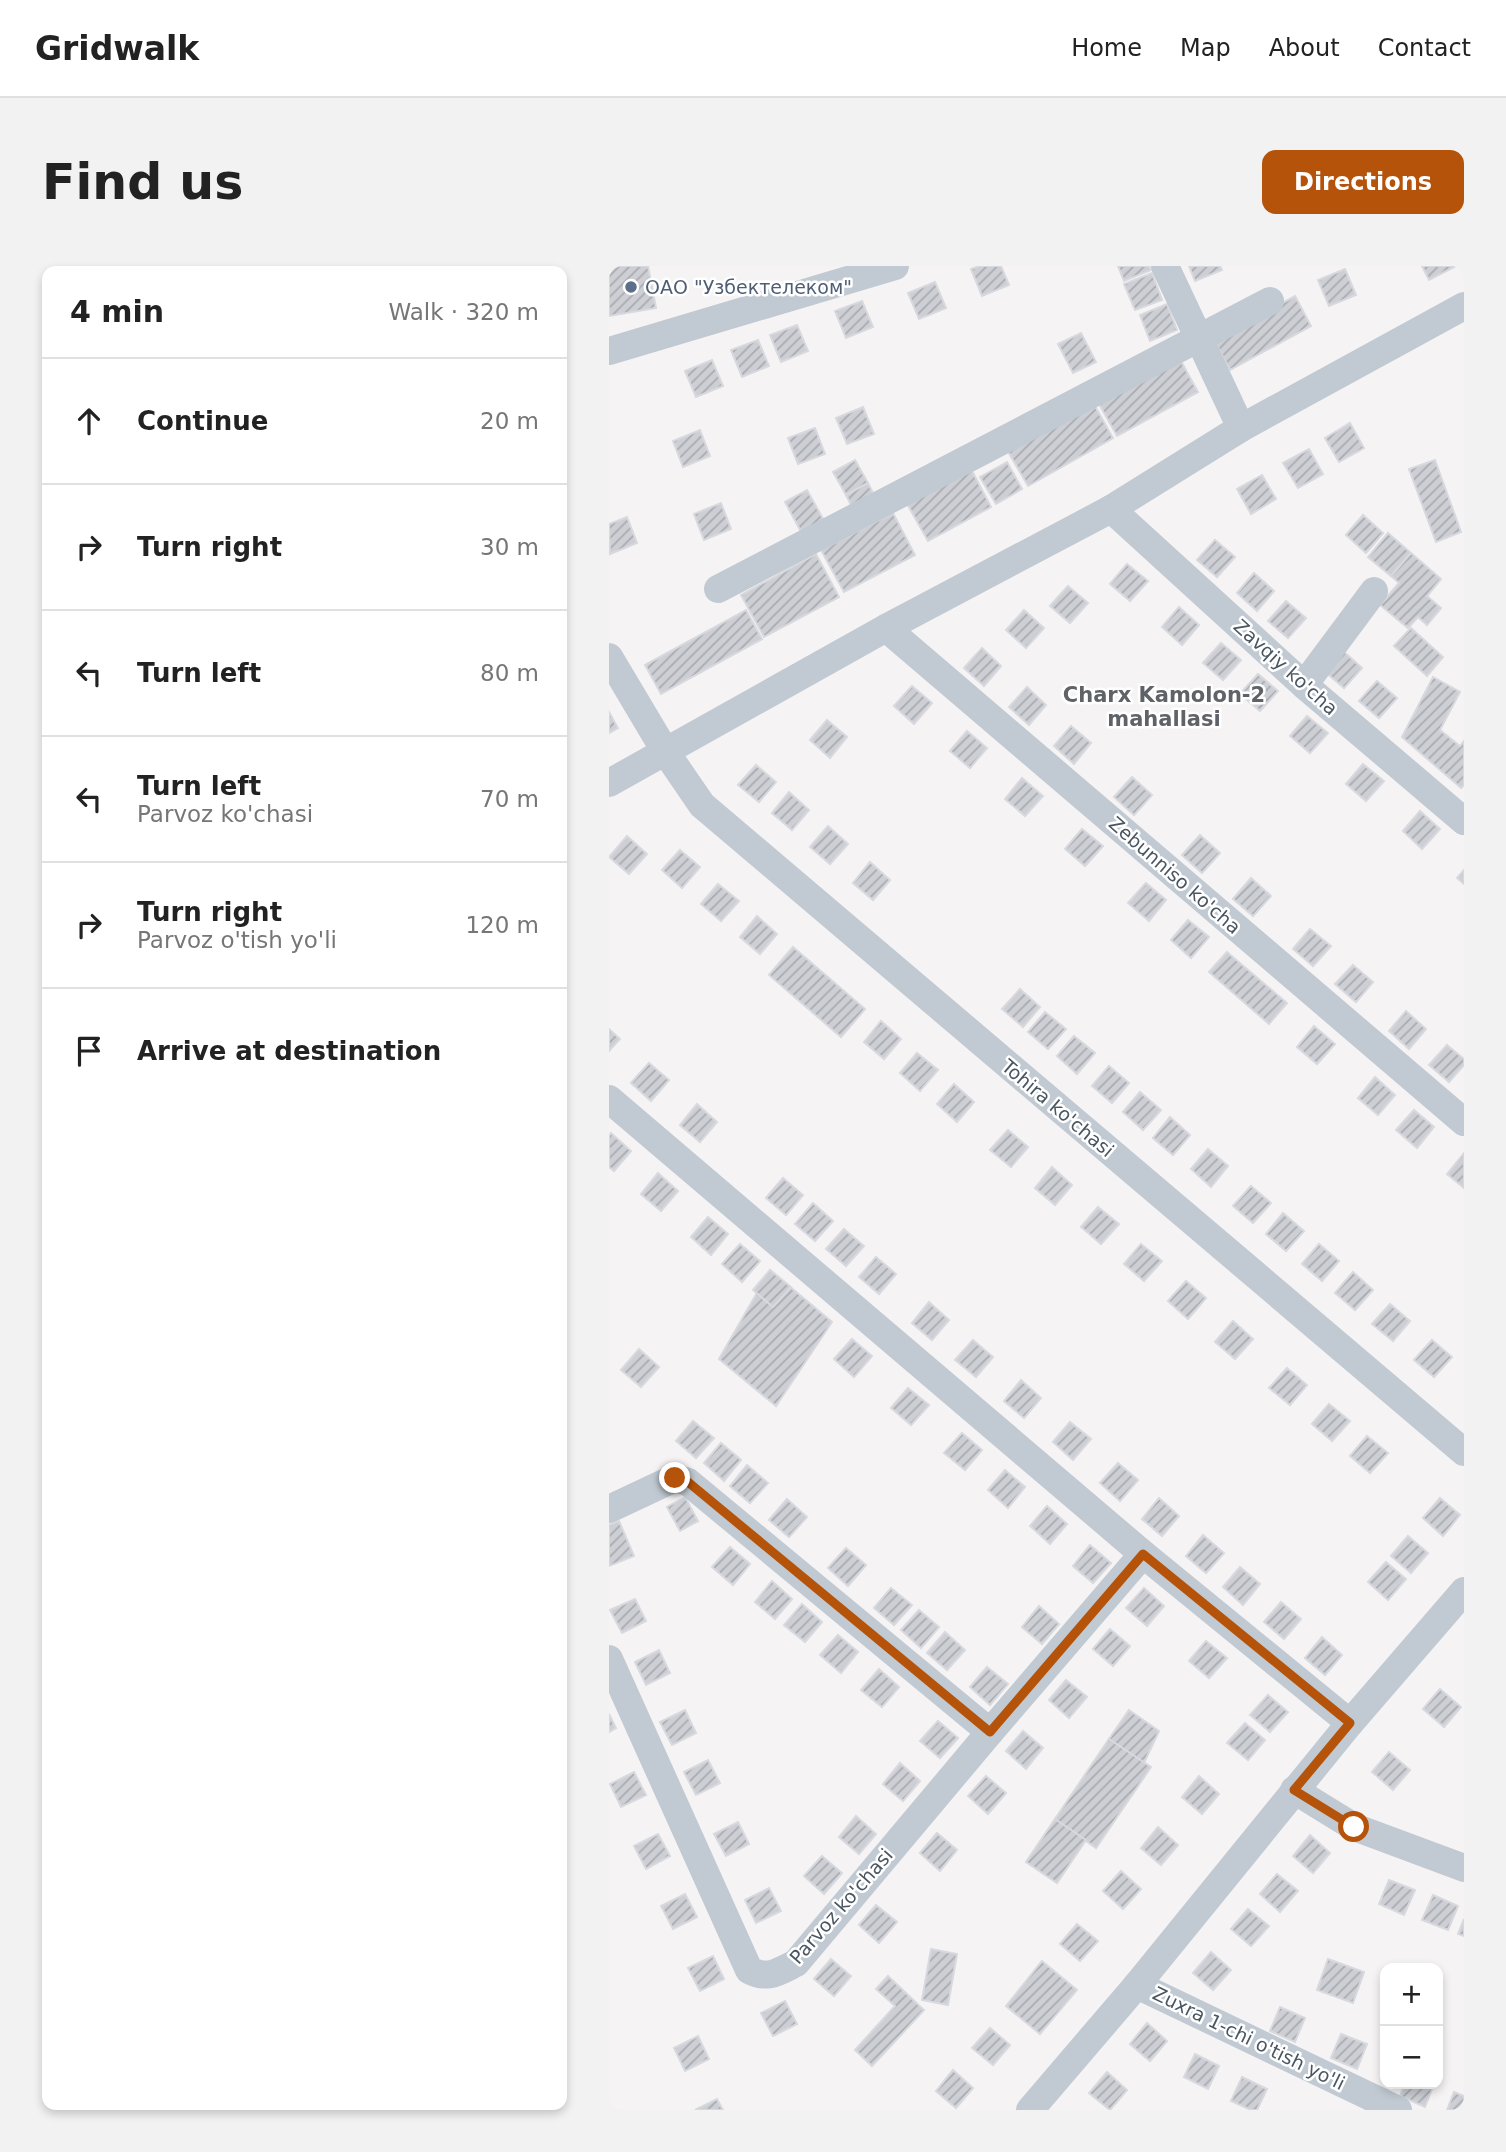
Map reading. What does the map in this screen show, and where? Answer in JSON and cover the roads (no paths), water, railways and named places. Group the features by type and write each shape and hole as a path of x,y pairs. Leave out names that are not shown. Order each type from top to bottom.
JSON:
{"street":[{"path":"609,351 895,266"},
{"path":"1165,266 1241,428"},
{"path":"717,589 1270,301"},
{"path":"609,783 886,628 1111,509 1241,428 1464,306"},
{"name":"Zavqiy ko'cha","path":"1111,509 1304,685 1464,821"},
{"path":"1304,685 1374,591"},
{"name":"Zebunniso ko'cha","path":"886,628 1464,1122"},
{"name":"Tohira ko'chasi","path":"609,657 702,805 1464,1452"},
{"path":"609,1099 1143,1554 1350,1723"},
{"path":"609,1509 675,1478 688,1482 990,1732"},
{"name":"Parvoz ko'chasi","path":"609,1658 749,1970 760,1976 773,1974 796,1963 1143,1554"},
{"path":"1030,2110 1137,1985 1350,1723 1464,1591"},
{"path":"1294,1790 1354,1827 1464,1868"},
{"name":"Zuxra 1-chi o'tish yo'li","path":"1137,1985 1383,2100"}],"place":[{"name":"ОАО \"Узбектелеком\"","path":"631,287"}],"district":[{"name":"Charx Kamolon-2 mahallasi","path":"1164,707"}]}
